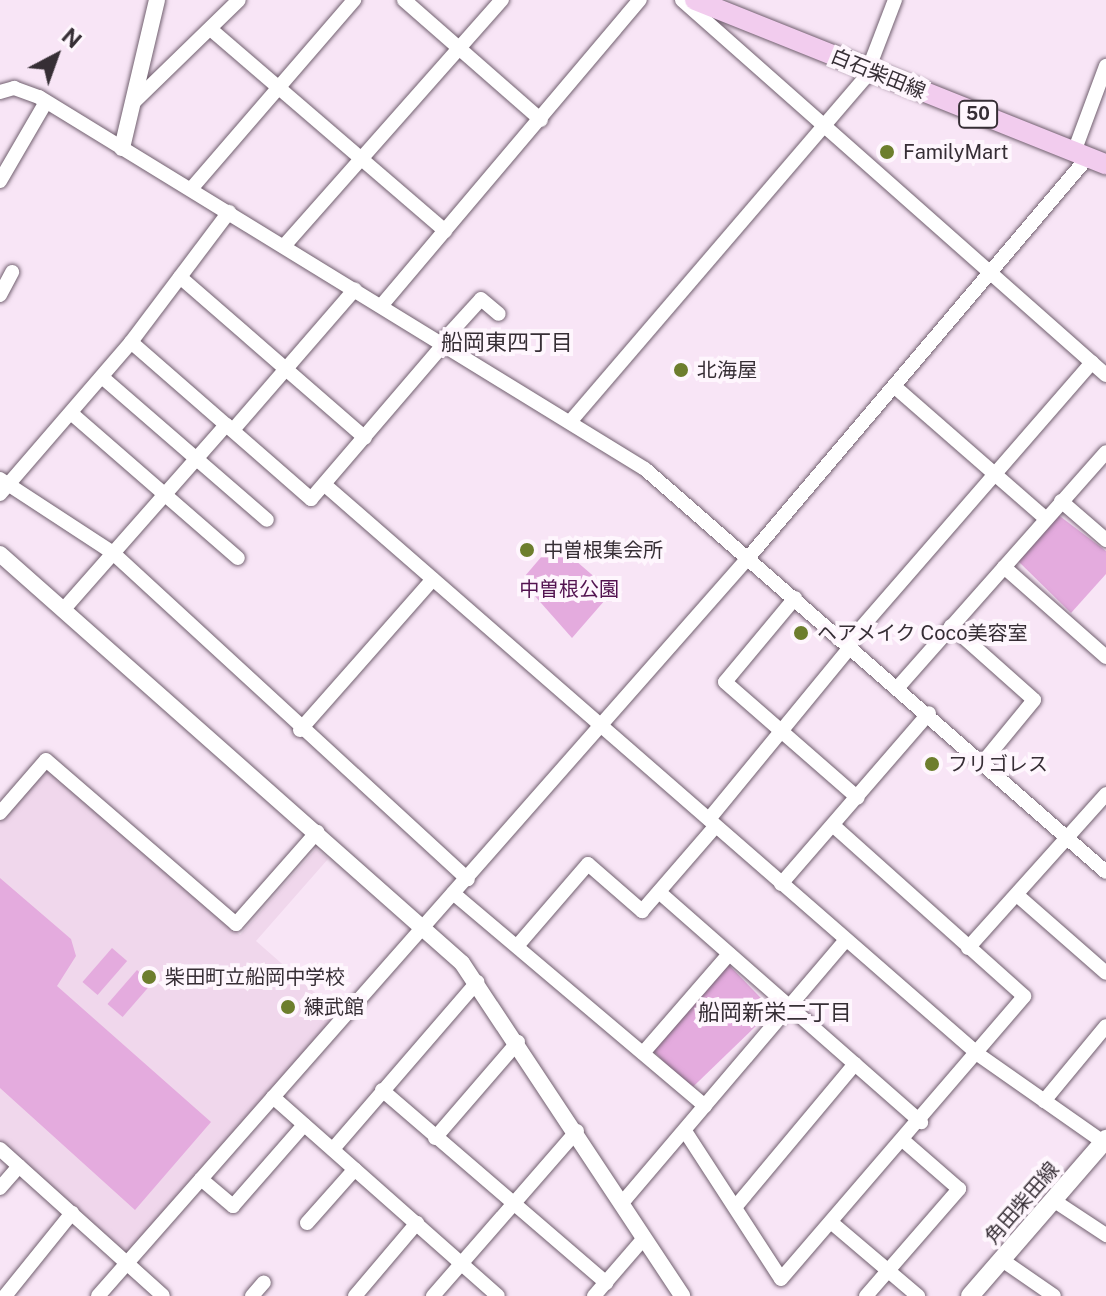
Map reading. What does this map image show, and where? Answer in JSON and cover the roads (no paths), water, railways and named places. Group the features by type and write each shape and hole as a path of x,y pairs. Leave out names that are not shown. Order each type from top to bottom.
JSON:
{"main road":[{"name":"白石柴田線","path":"695,0 1090,157"},
{"name":"角田柴田線","path":"970,1296 1105,1142"}],"street":[{"path":"122,148 157,0"},
{"path":"134,102 214,32 239,0"},
{"path":"191,189 354,0"},
{"path":"404,0 541,120"},
{"path":"284,246 502,0"},
{"path":"381,306 640,0"},
{"path":"682,0 1106,375"},
{"path":"570,422 824,127 869,70 895,0"},
{"path":"214,32 445,231"},
{"path":"98,1296 602,726 993,275 1090,157 1106,66"},
{"path":"0,92 14,88 46,102 645,469 899,686 1106,872"},
{"path":"0,181 46,102"},
{"path":"229,212 131,342 3,486 113,553 300,730 468,879"},
{"path":"0,295 12,272"},
{"path":"180,277 284,371 365,438"},
{"path":"63,610 194,461 284,371 355,289"},
{"path":"131,342 311,499 481,299 499,314"},
{"path":"518,945 588,864 642,911 781,728 994,473 1092,362"},
{"path":"102,377 194,461 267,520"},
{"path":"895,387 1045,518"},
{"path":"71,413 238,558"},
{"path":"899,686 1106,452"},
{"path":"325,485 979,1055 1105,1142"},
{"path":"1061,501 1106,540"},
{"path":"0,554 425,925 477,982 682,1296"},
{"path":"1004,567 1106,657"},
{"path":"300,730 433,579"},
{"path":"795,598 725,682 858,798"},
{"path":"951,626 1034,700 983,762"},
{"path":"781,884 929,713"},
{"path":"0,813 46,760 236,924 317,832"},
{"path":"968,948 1106,794"},
{"path":"685,1131 737,1205 781,1279 905,1142 1024,996 833,825"},
{"path":"659,892 921,1122"},
{"path":"453,893 705,1106"},
{"path":"1017,895 1106,973"},
{"path":"622,1203 845,941"},
{"path":"643,1053 729,954"},
{"path":"333,1149 477,982"},
{"path":"1044,1101 1106,1026"},
{"path":"435,1138 518,1042"},
{"path":"737,1205 855,1064"},
{"path":"382,1090 606,1283"},
{"path":"273,1097 498,1296"},
{"path":"201,1179 233,1206 304,1125"},
{"path":"433,1296 577,1131"},
{"path":"866,1296 959,1189 905,1142"},
{"path":"0,1149 163,1296"},
{"path":"0,1188 19,1166"},
{"path":"307,1223 355,1169"},
{"path":"1053,1200 1106,1235"},
{"path":"5,1296 72,1213"},
{"path":"355,1296 417,1223"},
{"path":"832,1223 918,1296"},
{"path":"594,1296 644,1238"},
{"path":"1002,1260 1054,1296"},
{"path":"252,1296 264,1282"}],"place":[{"name":"FamilyMart","path":"887,152"},
{"name":"北海屋","path":"681,370"},
{"name":"中曽根集会所","path":"527,550"},
{"name":"ヘアメイク Coco美容室","path":"801,633"},
{"name":"フリゴレス","path":"932,764"},
{"name":"柴田町立船岡中学校","path":"149,977"},
{"name":"練武館","path":"288,1007"}],"district":[{"name":"船岡東四丁目","path":"507,343"},
{"name":"船岡新栄二丁目","path":"775,1013"}],"park label":[{"name":"中曽根公園","path":"569,589"}]}
